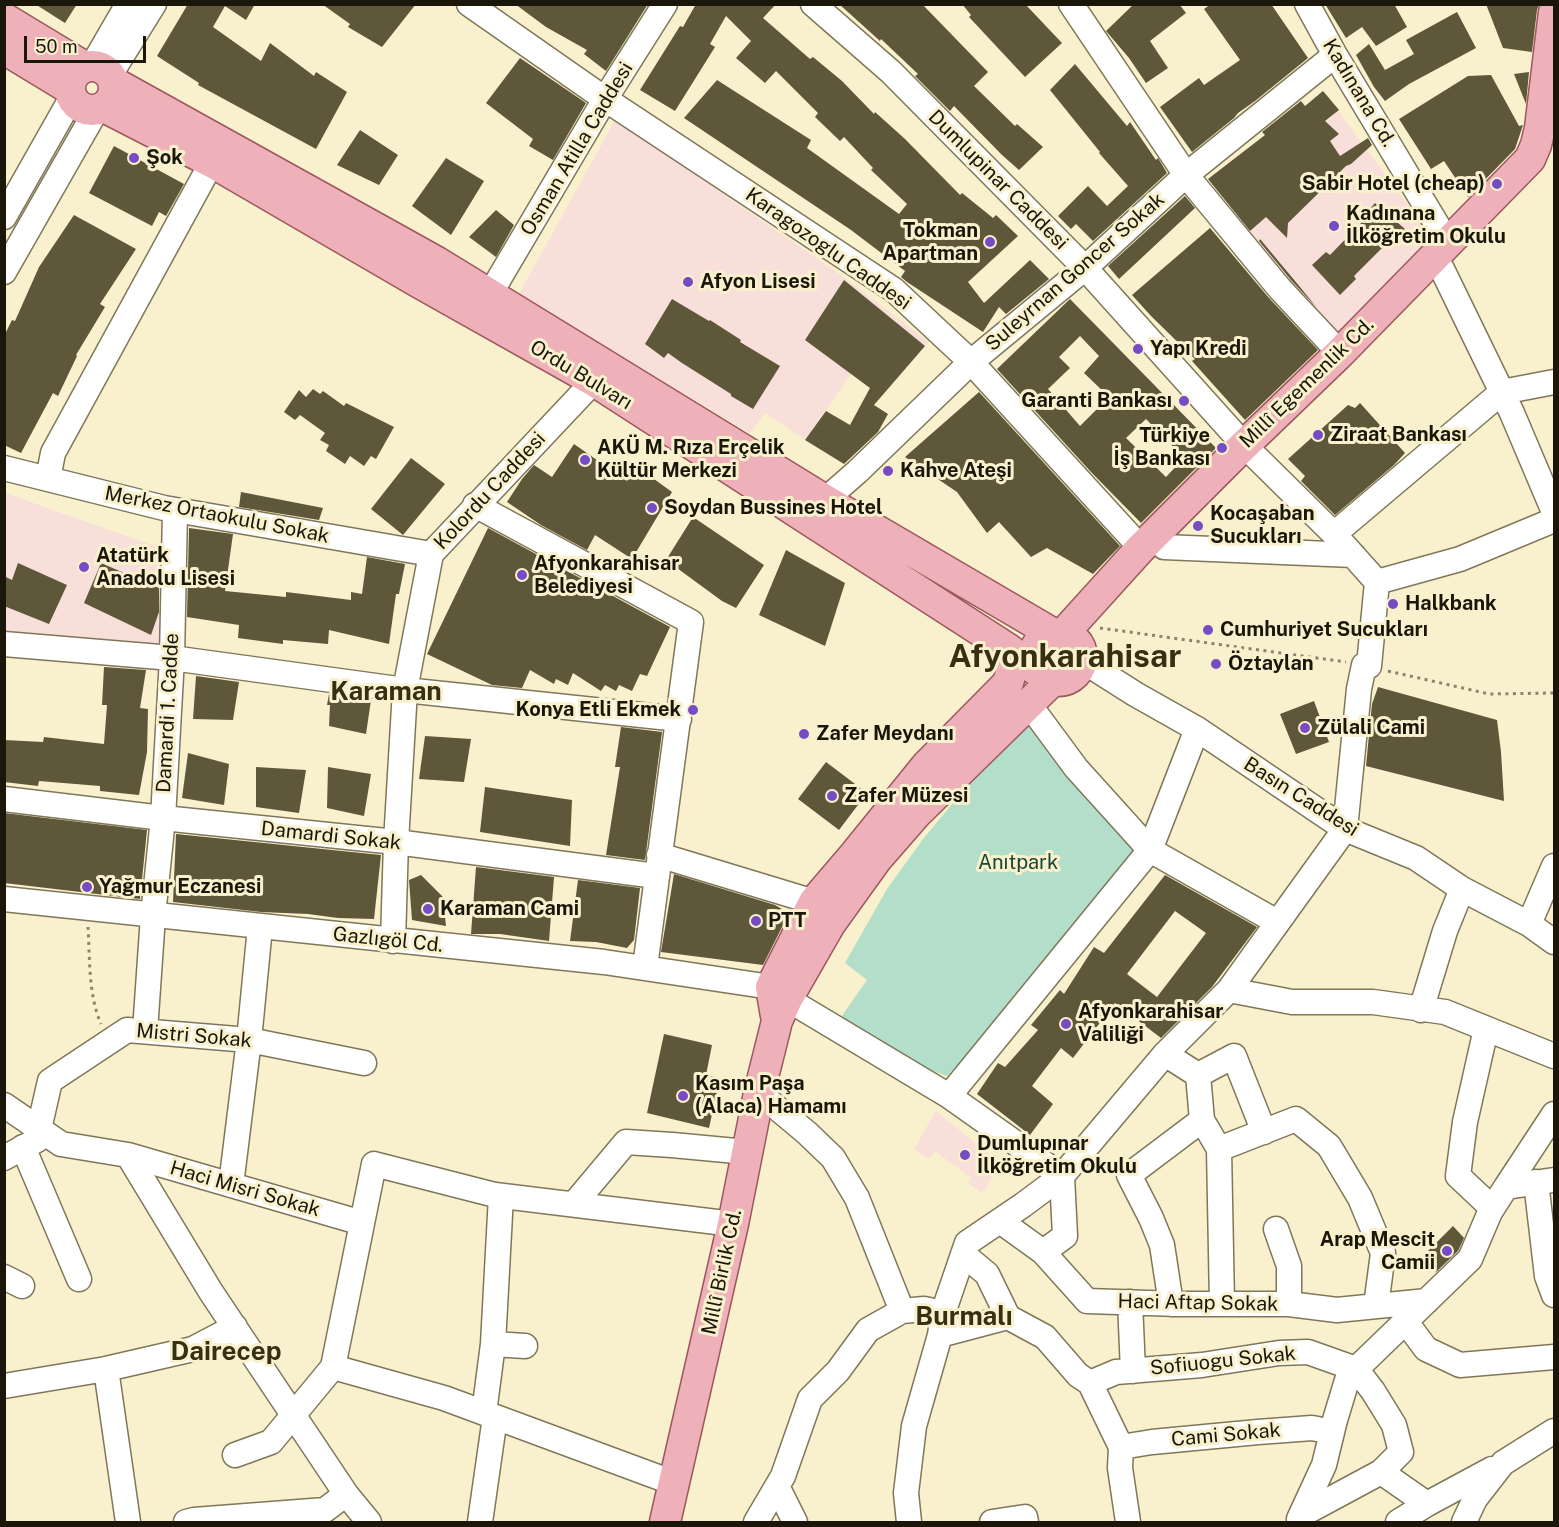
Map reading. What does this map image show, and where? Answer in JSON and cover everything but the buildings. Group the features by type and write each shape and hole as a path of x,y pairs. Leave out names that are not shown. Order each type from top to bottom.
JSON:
{"main road":[{"name":"Millî Egemenlik Cd.","path":"1248,449 1445,256 1530,159 1536,145 1547,135 1554,12"},
{"name":"Ordu Bulvarı","path":"4,18 93,86 212,162 594,381 1007,648 1046,677"},
{"name":"Ordu Bulvarı","path":"4,49 93,86 426,256 825,500 1073,639"},
{"name":"Millî Egemenlik Cd.","path":"1073,639 1152,547 1340,353 1445,256"},
{"path":"1045,636 1073,639 1080,668 1068,680 1060,681 1046,677 1035,666 1035,650 1039,642 1045,636"},
{"path":"1007,648 1018,693"},
{"name":"Millî Birlik Cd.","path":"665,1522 733,1224 779,1002 814,902 927,765 1018,693 1046,677"},
{"name":"Millî Birlik Cd.","path":"779,1002 830,924 876,860 1018,693"}],"street":[{"path":"4,272 93,86 128,4"},
{"path":"4,217 93,86 154,4"},
{"name":"Karagozoglu Caddesi","path":"469,4 605,99 894,290 971,362 1152,547"},
{"name":"Osman Atilla Caddesi","path":"490,294 605,99 665,4"},
{"name":"Dumlupinar Caddesi","path":"813,4 891,72 1085,268 1248,449 1334,534 1377,582"},
{"path":"1071,4 1186,175 1280,289 1340,353"},
{"name":"Kadınana Cd.","path":"1307,4 1445,256 1554,512"},
{"name":"Suleyrnan Goncer Sokak","path":"825,500 971,362 1085,268 1186,175 1335,55"},
{"path":"48,479 53,453 212,162"},
{"name":"Kolordu Caddesi","path":"393,941 405,690 430,554 594,381"},
{"path":"1334,534 1502,392 1554,382"},
{"name":"Merkez Ortaokulu Sokak","path":"4,468 175,510 430,554"},
{"path":"475,505 691,622 645,967"},
{"name":"Damardi 1. Cadde","path":"145,1031 163,818 172,658 175,510"},
{"path":"909,1522 906,1493 914,1426 941,1324 967,1243 1062,1176 1165,1054 1229,990 1345,829 1359,689 1367,666 1377,582 1460,559 1554,520"},
{"path":"1152,547 1353,555"},
{"name":"Basın Caddesi","path":"1073,639 1136,694 1197,729 1345,829 1416,858 1462,889 1530,924 1554,942"},
{"path":"4,644 172,658 405,690 679,720"},
{"path":"1018,693 1076,768 1150,850 1277,922"},
{"path":"949,1096 1150,850 1197,729"},
{"name":"Damardi Sokak","path":"4,799 396,842 658,865 814,902"},
{"path":"1530,924 1554,871"},
{"path":"1421,1010 1445,931 1462,889"},
{"name":"Gazlıgöl Cd.","path":"4,899 645,967 779,1002"},
{"path":"231,1185 260,927"},
{"path":"1229,990 1292,1002 1373,1002 1445,1012 1554,1056"},
{"path":"779,1002 949,1096 1062,1176"},
{"path":"1486,1029 1465,1122 1458,1176 1491,1208"},
{"name":"Mistri Sokak","path":"43,1132 50,1081 127,1030 249,1040 364,1062"},
{"path":"1165,1054 1198,1075"},
{"path":"1198,1075 1234,1056 1264,1132"},
{"path":"1198,1075 1202,1120 1219,1149 1222,1304"},
{"path":"759,1093 807,1133 832,1158 857,1198 902,1311"},
{"name":"Haci Misri Sokak","path":"4,1105 61,1144 128,1155 362,1223"},
{"path":"1298,1519 1324,1465 1348,1377 1470,1259 1491,1208 1554,1114"},
{"path":"1219,1149 1296,1119 1329,1146 1360,1198 1383,1253 1376,1306"},
{"path":"1171,1304 1162,1245 1129,1175 1202,1120"},
{"path":"43,1132 14,1152 79,1279"},
{"path":"574,1204 626,1142 747,1152"},
{"path":"128,1155 211,1292 346,1494 369,1522"},
{"path":"235,1455 271,1442 333,1367 374,1164 501,1196 733,1224"},
{"path":"1043,1252 1065,1236 1062,1176"},
{"path":"1506,1187 1545,1181 1547,1276 1554,1295"},
{"path":"480,1522 490,1415 501,1196"},
{"name":"Haci Aftap Sokak","path":"1000,1221 1043,1252 1087,1301 1288,1304 1337,1310 1426,1301"},
{"path":"1276,1229 1289,1266 1288,1304"},
{"path":"963,1254 987,1274 1008,1317"},
{"path":"1130,1302 1133,1371"},
{"path":"774,1522 782,1484 810,1400 838,1371 868,1330 902,1311 924,1309 941,1324 1008,1317 1045,1336 1078,1375 1090,1383 1121,1448 1120,1468 1128,1522"},
{"path":"1406,1322 1426,1349 1460,1365 1554,1357"},
{"path":"4,1386 106,1370 193,1349 235,1327"},
{"path":"493,1344 525,1346"},
{"name":"Sofiuogu Sokak","path":"1090,1383 1116,1372 1202,1365 1279,1353 1308,1352 1356,1369"},
{"path":"333,1367 444,1398 674,1483"},
{"path":"1298,1519 1381,1473 1401,1452 1394,1425 1356,1369"},
{"path":"106,1370 128,1522"},
{"name":"Cami Sokak","path":"1121,1448 1152,1442 1258,1432 1312,1428 1332,1432"},
{"path":"1398,1522 1503,1463 1554,1431"},
{"path":"1464,1522 1475,1499 1503,1463"},
{"path":"1381,1473 1427,1504"},
{"path":"756,1522 782,1484"},
{"path":"782,1484 795,1522"},
{"path":"186,1522 326,1510 346,1494"},
{"path":"992,1522 1025,1517 1026,1522"}],"path":[{"path":"1073,639 1367,666 1489,694 1554,693"},
{"path":"87,908 94,1001 99,1020 110,1041"}],"shaded area":[{"name":"Kadınana İlköğretim Okulu","path":"1338,111 1438,245 1342,341 1228,208"},
{"name":"Afyon Lisesi","path":"615,120 834,270 929,342 881,396 851,374 805,440 765,413 750,433 519,294"},
{"name":"Atatürk Anadolu Lisesi","path":"5,493 158,547 169,586 167,613 158,646 5,636"},
{"name":"Dumlupınar İlköğretim Okulu","path":"936,1111 1002,1164 982,1193 968,1183 971,1178 935,1151 929,1159 914,1149"}],"green space":[{"name":"Anıtpark","path":"1025,720 1142,851 989,1031 947,1076 901,1060 841,1017 867,980 845,963 887,889 923,839 1017,726"}],"place":[{"name":"Şok","path":"134,158"},
{"name":"Sabir Hotel (cheap)","path":"1497,184"},
{"name":"Kadınana İlköğretim Okulu","path":"1334,226"},
{"name":"Tokman Apartman","path":"990,242"},
{"name":"Afyon Lisesi","path":"688,282"},
{"name":"Yapı Kredi","path":"1138,349"},
{"name":"Garanti Bankası","path":"1184,401"},
{"name":"Ziraat Bankası","path":"1318,435"},
{"name":"Türkiye İş Bankası","path":"1222,448"},
{"name":"AKÜ M. Rıza Erçelik Kültür Merkezi","path":"585,460"},
{"name":"Kahve Ateşi","path":"888,471"},
{"name":"Soydan Bussines Hotel","path":"652,508"},
{"name":"Kocaşaban Sucukları","path":"1198,526"},
{"name":"Atatürk Anadolu Lisesi","path":"84,567"},
{"name":"Afyonkarahisar Belediyesi","path":"522,575"},
{"name":"Halkbank","path":"1393,604"},
{"name":"Cumhuriyet Sucukları","path":"1208,630"},
{"name":"Öztaylan","path":"1216,664"},
{"name":"Konya Etli Ekmek","path":"693,710"},
{"name":"Zülali Cami","path":"1305,728"},
{"name":"Zafer Meydanı","path":"804,734"},
{"name":"Zafer Müzesi","path":"832,796"},
{"name":"Yağmur Eczanesi","path":"87,887"},
{"name":"Karaman Cami","path":"428,909"},
{"name":"PTT","path":"756,921"},
{"name":"Afyonkarahisar Valiliği","path":"1066,1024"},
{"name":"Kasım Paşa (Alaca) Hamamı","path":"683,1096"},
{"name":"Dumlupınar İlköğretim Okulu","path":"965,1155"},
{"name":"Arap Mescit Camii","path":"1447,1251"}],"district":[{"name":"Afyonkarahisar","path":"1065,657"},
{"name":"Karaman","path":"386,692"},
{"name":"Burmalı","path":"964,1317"},
{"name":"Dairecep","path":"226,1352"}]}
